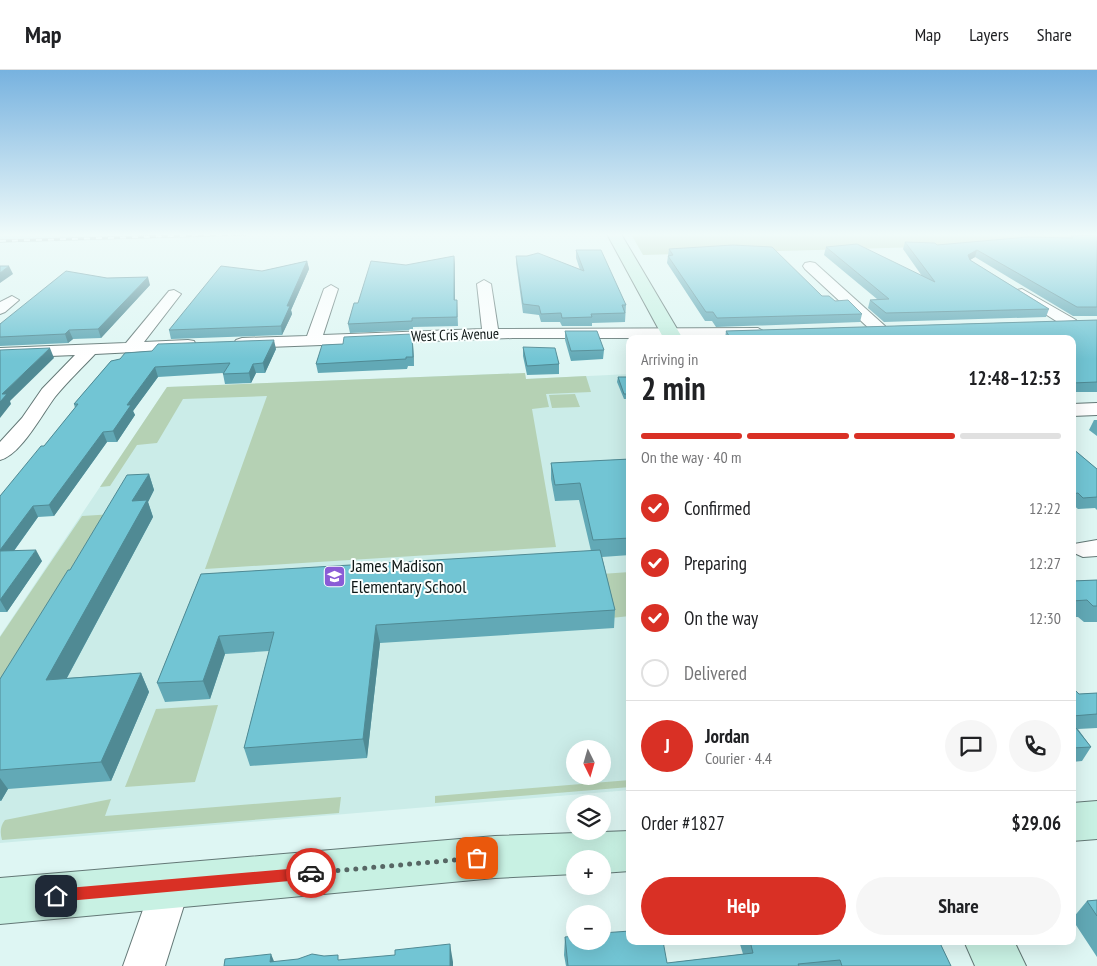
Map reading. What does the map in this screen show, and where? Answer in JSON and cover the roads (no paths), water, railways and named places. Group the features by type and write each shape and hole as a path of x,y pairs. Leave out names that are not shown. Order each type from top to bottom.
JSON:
{"street":[{"path":"638,276 672,335"},
{"path":"821,276 878,329"},
{"path":"1006,283 1070,323"},
{"path":"484,284 491,334"},
{"path":"313,341 331,289"},
{"path":"130,348 174,294"},
{"path":"1041,324 1088,322"},
{"path":"859,329 898,328"},
{"name":"West Cris Avenue","path":"698,335 773,332"},
{"name":"West Cris Avenue","path":"226,344 491,334 626,335"},
{"path":"0,353 207,345"},
{"path":"3,449 29,422 48,393 90,349"},
{"path":"1076,410 1097,409"},
{"path":"1076,822 1097,820"},
{"path":"0,901 495,857 626,851"},
{"path":"144,966 170,886"},
{"path":"990,945 1001,966"}],"place":[{"name":"James Madison Elementary School","path":"335,576"}]}
